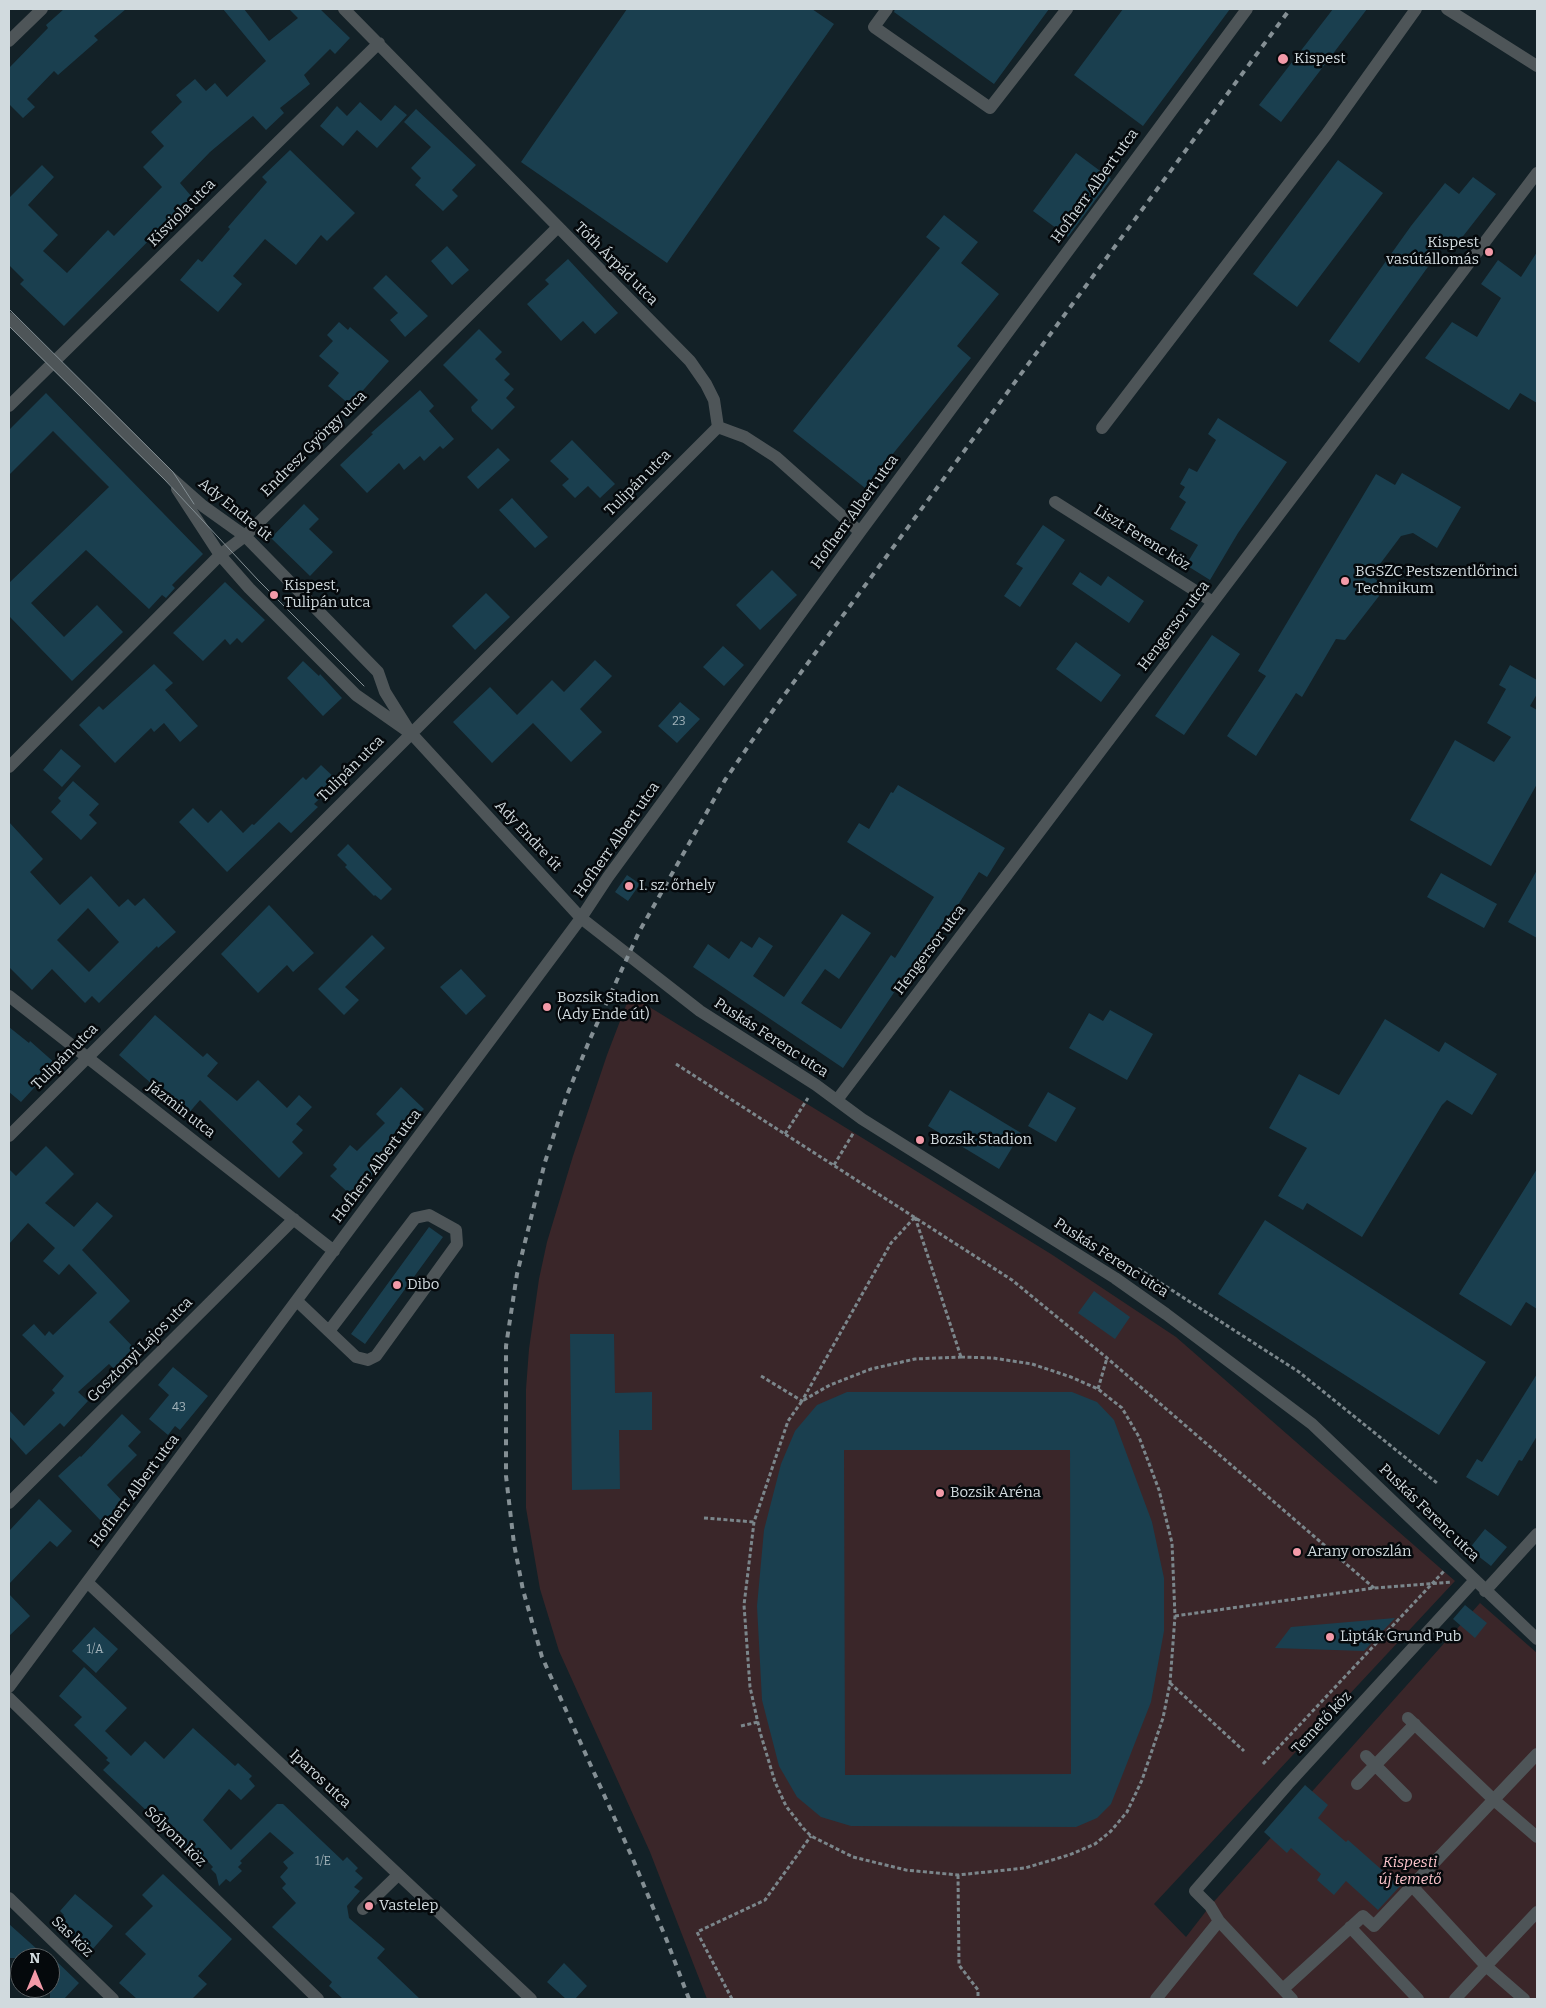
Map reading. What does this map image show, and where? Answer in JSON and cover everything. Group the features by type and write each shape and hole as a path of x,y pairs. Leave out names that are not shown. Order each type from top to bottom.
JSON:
{"street":[{"path":"9,42 42,9"},
{"name":"Tóth Árpád utca","path":"344,9 557,228 690,361 706,384 714,400 718,427"},
{"path":"887,9 874,27 990,108 1067,9"},
{"name":"Hofherr Albert utca","path":"11,1678 87,1582 581,918 620,861 860,532 1247,9"},
{"path":"1102,428 1326,135 1416,9"},
{"path":"1447,9 1537,66"},
{"name":"Kisviola utca","path":"9,406 379,43"},
{"name":"Hengersor utca","path":"837,1100 1537,173"},
{"name":"Endresz György utca","path":"9,767 220,555 245,536 557,228"},
{"name":"Ady Endre út","path":"9,318 169,476 203,506 245,536 378,672 385,692 410,732 581,918 627,956"},
{"path":"718,427 745,437 776,457 860,532"},
{"name":"Tulipán utca","path":"9,1136 410,732 718,427"},
{"name":"Ady Endre út","path":"169,476 220,555 249,588 356,695 410,732"},
{"name":"Liszt Ferenc köz","path":"1054,502 1213,602"},
{"name":"Puskás Ferenc utca","path":"627,956 700,1011 816,1085 862,1119 1115,1278 1312,1424 1537,1639"},
{"name":"Jázmin utca","path":"9,996 334,1251"},
{"path":"297,1301 356,1357 368,1360 376,1356 457,1244 456,1230 429,1215 415,1218 329,1331"},
{"name":"Gosztonyi Lajos utca","path":"9,1503 294,1219"},
{"path":"1485,1591 1537,1534"},
{"name":"Temető köz","path":"1219,1921 1210,1906 1195,1891 1288,1784 1475,1580"},
{"name":"Iparos utca","path":"87,1582 531,1999"},
{"name":"Sólyom köz","path":"9,1698 318,1999"},
{"path":"1357,1784 1375,1766 1411,1721 1494,1800 1537,1837"},
{"path":"1283,1988 1363,1916 1374,1926 1537,1754"},
{"path":"1366,1756 1406,1796"},
{"path":"363,1909 398,1875"},
{"path":"1413,1887 1486,1966 1524,1999"},
{"name":"Sas köz","path":"9,1898 113,1999"},
{"path":"1455,1999 1537,1912"},
{"path":"1156,1999 1219,1921 1292,1999"},
{"path":"1350,1927 1418,1999"}],"path":[{"path":"676,1064 1012,1280 1107,1358 1374,1588"},
{"path":"785,1134 816,1085"},
{"path":"834,1165 862,1119"},
{"path":"915,1216 961,1357"},
{"path":"802,1401 830,1386 871,1369 915,1359 961,1357 992,1358 1032,1364 1071,1377 1098,1389 1122,1408 1139,1437 1159,1490 1172,1543 1175,1616 1170,1683 1163,1718 1142,1780 1127,1812 1111,1831 1095,1844 1069,1855 1034,1865 989,1873 958,1875 906,1870 853,1856 811,1836 786,1806 775,1782 750,1687 744,1605 754,1522 788,1421 802,1401 891,1244 915,1216"},
{"path":"1115,1278 1139,1269 1299,1372 1437,1483"},
{"path":"1098,1389 1107,1358"},
{"path":"761,1376 802,1401"},
{"path":"704,1518 754,1522"},
{"path":"1263,1764 1455,1559"},
{"path":"1175,1616 1374,1588 1475,1580"},
{"path":"1170,1683 1244,1751"},
{"path":"741,1726 758,1722"},
{"path":"730,1999 697,1932 765,1900 811,1836"},
{"path":"958,1875 959,1965 978,1990 978,1999"}],"green space":[{"name":"Bozsik Aréna","path":"630,995 1051,1254 1176,1337 1455,1581 1154,1904 1186,1937 1210,1906 1480,1603 1537,1653 1537,1999 707,1999 650,1852 559,1651 540,1589 526,1508 526,1389 529,1349 539,1279 547,1242 573,1156 607,1055"}],"building":[{"path":"64,9 126,9 94,36 98,40 58,75 54,71 27,99 35,107 23,118 9,104 9,68 48,28 46,25"},
{"path":"223,9 244,9 269,41 298,18 289,9 320,9 350,38 335,54 330,49 304,75 310,84 280,108 284,113 266,130 253,116 210,152 180,183 192,197 64,326 20,284 24,280 9,265 9,198 42,165 54,177 28,205 58,235 43,251 67,273 108,230 114,236 162,187 143,167 164,146 151,132 182,102 176,95 195,79 206,91 215,83 227,97 266,61"},
{"path":"627,9 812,9 834,24 667,263 521,162"},
{"path":"895,9 1049,9 994,84 894,12"},
{"path":"1123,9 1230,9 1143,126 1074,75"},
{"path":"1333,9 1367,9 1281,122 1259,105"},
{"path":"360,102 381,121 395,105 407,115 377,148 357,130 343,146 320,126 337,106 347,116"},
{"path":"416,109 476,165 452,190 458,196 443,211 415,185 421,178 411,168 431,147 404,122"},
{"path":"290,150 355,213 327,241 321,235 296,265 265,239 233,276 242,284 218,312 180,280 198,259 202,262 230,229 228,227 267,182 262,177"},
{"path":"1076,153 1111,179 1068,237 1033,211"},
{"path":"1338,160 1383,193 1297,307 1253,274"},
{"path":"1473,177 1496,194 1453,249 1445,243 1359,363 1329,341 1411,226 1445,183 1459,194"},
{"path":"944,215 978,242 961,263 999,294 957,346 971,358 865,488 793,431 940,248 926,237"},
{"path":"447,246 469,270 452,285 431,261"},
{"path":"1537,252 1537,403 1520,393 1509,410 1425,358 1452,322 1477,337 1501,298 1481,284 1498,260 1521,277"},
{"path":"568,259 618,313 595,334 583,321 561,341 527,304 549,284 545,280"},
{"path":"386,275 428,316 405,337 390,320 398,313 373,288"},
{"path":"339,322 348,330 350,327 389,361 350,405 328,386 339,373 319,356 333,341 327,335"},
{"path":"479,329 502,352 495,359 510,374 504,380 514,389 506,398 515,407 492,430 472,411 471,407 478,400 443,365"},
{"path":"420,390 434,406 429,411 454,439 443,449 440,446 424,461 420,456 404,470 399,463 367,493 340,465 373,434 371,433"},
{"path":"46,393 203,554 172,585 175,588 166,598 162,595 149,609 86,550 31,603 64,637 97,605 123,632 72,681 9,616 9,583 109,487 53,431 9,475 9,430"},
{"path":"1218,418 1287,462 1238,533 1210,580 1186,565 1198,545 1170,529 1186,502 1179,497 1185,487 1180,484 1189,468 1197,472 1216,440 1208,434"},
{"path":"572,440 615,484 600,498 588,486 575,498 562,485 569,479 550,461"},
{"path":"498,448 510,460 478,489 467,477"},
{"name":"BGSZC Pestszentlőrinci Technikum","path":"1402,473 1461,507 1437,548 1413,533 1401,536 1371,576 1386,587 1345,640 1336,639 1302,697 1296,693 1256,756 1227,736 1266,676 1258,671 1376,474 1395,485"},
{"path":"512,498 548,537 535,548 499,510"},
{"path":"304,504 319,519 309,529 333,552 310,576 271,538"},
{"path":"1043,525 1065,540 1020,607 1004,596 1023,568 1016,564"},
{"path":"772,570 797,595 760,630 736,605"},
{"path":"1080,572 1101,586 1108,576 1144,601 1129,623 1072,584"},
{"path":"225,582 265,620 242,643 237,638 230,645 225,639 203,661 173,633"},
{"path":"486,593 510,617 475,650 452,626"},
{"path":"1212,635 1240,654 1184,735 1155,716"},
{"path":"1076,642 1121,675 1101,702 1056,669"},
{"path":"723,646 744,665 724,686 703,667"},
{"path":"595,660 612,676 580,709 602,732 571,762 533,723 492,763 453,722 490,687 517,715 552,680 564,692"},
{"path":"303,661 319,676 320,674 342,698 323,716 287,678"},
{"path":"154,664 173,683 165,690 198,726 180,742 164,723 154,732 151,728 115,763 79,725 99,706 103,710"},
{"path":"1510,665 1537,680 1537,694 1530,706 1537,710 1537,784 1491,866 1410,820 1455,740 1494,762 1511,737 1487,723 1506,689 1499,685"},
{"path":"680,702 700,719 677,743 658,726"},
{"path":"61,749 81,766 62,787 43,770"},
{"path":"321,765 338,781 314,804 318,807 291,833 279,822 227,872 179,822 193,808 208,823 221,810 243,833 252,824 254,825 303,777 306,780"},
{"path":"73,781 99,804 89,815 97,823 81,840 51,812 61,801 58,798"},
{"path":"898,785 1005,848 987,877 979,872 919,966 914,963 843,1068 693,967 708,944 729,959 741,941 752,948 759,937 773,946 753,976 784,997 842,914 871,933 839,979 825,969 801,1003 841,1029 891,955 895,958 934,897 847,842 859,823 869,829 891,792 893,793"},
{"path":"9,822 43,859 30,872 60,905 91,876 119,907 128,899 135,906 144,898 176,932 158,948 157,946 99,1003 92,996 85,1003 52,969 32,990 9,967","holes":["88,908 119,942 89,972 57,940"]},
{"path":"348,844 392,889 381,900 374,896 345,867 347,865 337,855"},
{"path":"1537,870 1537,938 1508,922"},
{"path":"1441,873 1497,904 1484,928 1427,897"},
{"name":"I. sz. őrhely","path":"627,875 640,884 628,901 615,892"},
{"path":"269,905 314,953 293,972 287,965 258,993 221,954"},
{"path":"372,935 385,948 345,987 359,1000 344,1015 318,989"},
{"path":"461,969 486,996 466,1015 440,987"},
{"path":"1110,1010 1153,1034 1127,1080 1069,1048 1089,1013 1103,1021"},
{"path":"155,1015 203,1057 207,1053 218,1063 207,1076 237,1101 258,1080 287,1108 299,1095 312,1107 296,1124 303,1130 292,1142 303,1153 279,1178 200,1100 187,1115 119,1055"},
{"path":"1385,1019 1439,1052 1445,1042 1497,1074 1472,1115 1447,1100 1442,1105 1362,1237 1307,1203 1303,1210 1278,1196 1307,1148 1269,1128 1299,1074 1339,1095"},
{"path":"9,1027 29,1043 30,1041 56,1064 21,1102 9,1092"},
{"path":"401,1087 424,1109 371,1163 377,1169 352,1196 330,1176 337,1169 333,1165 350,1145 357,1151 385,1123 376,1114"},
{"path":"950,1090 1021,1133 999,1169 928,1126"},
{"path":"1048,1092 1076,1108 1056,1142 1028,1126"},
{"path":"46,1146 74,1174 45,1203 74,1227 97,1202 113,1216 82,1250 130,1301 109,1322 138,1352 117,1372 109,1364 78,1392 88,1401 64,1427 60,1423 26,1455 9,1436 9,1410 24,1426 55,1393 52,1390 64,1376 22,1335 34,1324 45,1336 49,1331 53,1335 97,1293 69,1264 59,1275 43,1261 55,1248 28,1223 9,1244 9,1169 16,1176"},
{"path":"1537,1169 1537,1309 1526,1302 1511,1326 1459,1294"},
{"path":"1265,1220 1486,1362 1439,1435 1218,1294"},
{"name":"Dibo","path":"429,1227 443,1237 365,1344 351,1334"},
{"path":"1094,1291 1130,1317 1115,1339 1078,1313"},
{"path":"570,1334 614,1334 615,1393 652,1392 652,1430 619,1430 620,1489 572,1490"},
{"path":"173,1367 208,1396 180,1430 175,1426 168,1435 149,1419 169,1395 158,1385"},
{"path":"1537,1374 1537,1436 1522,1461 1519,1460 1498,1496 1466,1477 1477,1459 1482,1462"},
{"name":"Bozsik Aréna","path":"847,1392 1072,1392 1097,1402 1114,1420 1152,1522 1164,1578 1164,1631 1151,1702 1111,1804 1097,1818 1076,1827 851,1826 821,1817 797,1797 779,1766 762,1700 757,1606 764,1530 781,1464 795,1431 817,1405","holes":["844,1450 1070,1450 1071,1774 845,1775"]},
{"path":"122,1414 141,1432 128,1446 137,1455 107,1485 124,1503 103,1523 58,1476 81,1457"},
{"path":"39,1499 72,1531 57,1547 50,1541 9,1584 9,1531"},
{"path":"1485,1529 1507,1547 1491,1566 1469,1549"},
{"path":"9,1594 30,1616 9,1636"},
{"path":"1465,1605 1487,1623 1475,1638 1453,1619"},
{"name":"Lipták Grund Pub","path":"1395,1618 1364,1651 1275,1648 1291,1627"},
{"path":"94,1627 118,1649 96,1673 72,1651"},
{"path":"84,1667 127,1708 105,1731 131,1756 145,1741 164,1759 193,1728 235,1766 238,1763 252,1776 249,1779 255,1786 241,1800 229,1789 203,1820 231,1850 277,1804 283,1804 343,1861 347,1857 358,1868 355,1871 363,1878 354,1887 360,1891 347,1906 349,1918 385,1949 377,1958 420,1999 343,1999 329,1986 332,1982 272,1927 296,1903 282,1888 286,1884 280,1877 288,1868 283,1862 294,1853 270,1832 240,1861 242,1863 238,1867 242,1871 230,1882 226,1879 219,1886 216,1874 211,1869 213,1867 191,1844 185,1850 164,1827 103,1770 110,1763 106,1760 108,1758 74,1725 82,1717 59,1696"},
{"path":"1305,1785 1328,1805 1318,1818 1346,1842 1348,1840 1400,1886 1378,1910 1346,1881 1334,1895 1317,1880 1321,1874 1291,1848 1287,1853 1264,1832"},
{"path":"163,1874 232,1939 198,1976 207,1984 192,1999 137,1999 119,1983 146,1954 125,1934 153,1906 142,1895"},
{"path":"75,1894 113,1926 91,1951 57,1922 64,1915 60,1911"},
{"path":"9,1924 36,1948 10,1948 9,1958"},
{"path":"564,1963 587,1986 575,1999 566,1999 547,1982"},
{"path":"60,1965 79,1983 64,1999 50,1999 60,1998"}],"tram line":[{"path":"9,309 173,472 194,504"},
{"path":"9,326 165,480 258,580 364,686"}],"railway":[{"path":"689,1999 632,1857 542,1657 523,1590 514,1544 506,1476 506,1346 517,1274 545,1162 567,1095 590,1039 639,932 725,780 774,709 1290,9"}],"place":[{"name":"Kispest","path":"1283,59"},
{"name":"Kispest vasútállomás","path":"1489,252"},
{"name":"BGSZC Pestszentlőrinci Technikum","path":"1345,581"},
{"name":"Kispest, Tulipán utca","path":"274,595"},
{"name":"I. sz. őrhely","path":"629,886"},
{"name":"Bozsik Stadion (Ady Ende út)","path":"547,1007"},
{"name":"Bozsik Stadion","path":"920,1140"},
{"name":"Dibo","path":"397,1285"},
{"name":"Bozsik Aréna","path":"940,1493"},
{"name":"Arany oroszlán","path":"1297,1552"},
{"name":"Lipták Grund Pub","path":"1330,1637"},
{"name":"Vastelep","path":"369,1906"}],"park label":[{"name":"Kispesti új temető","path":"1410,1872"}]}
